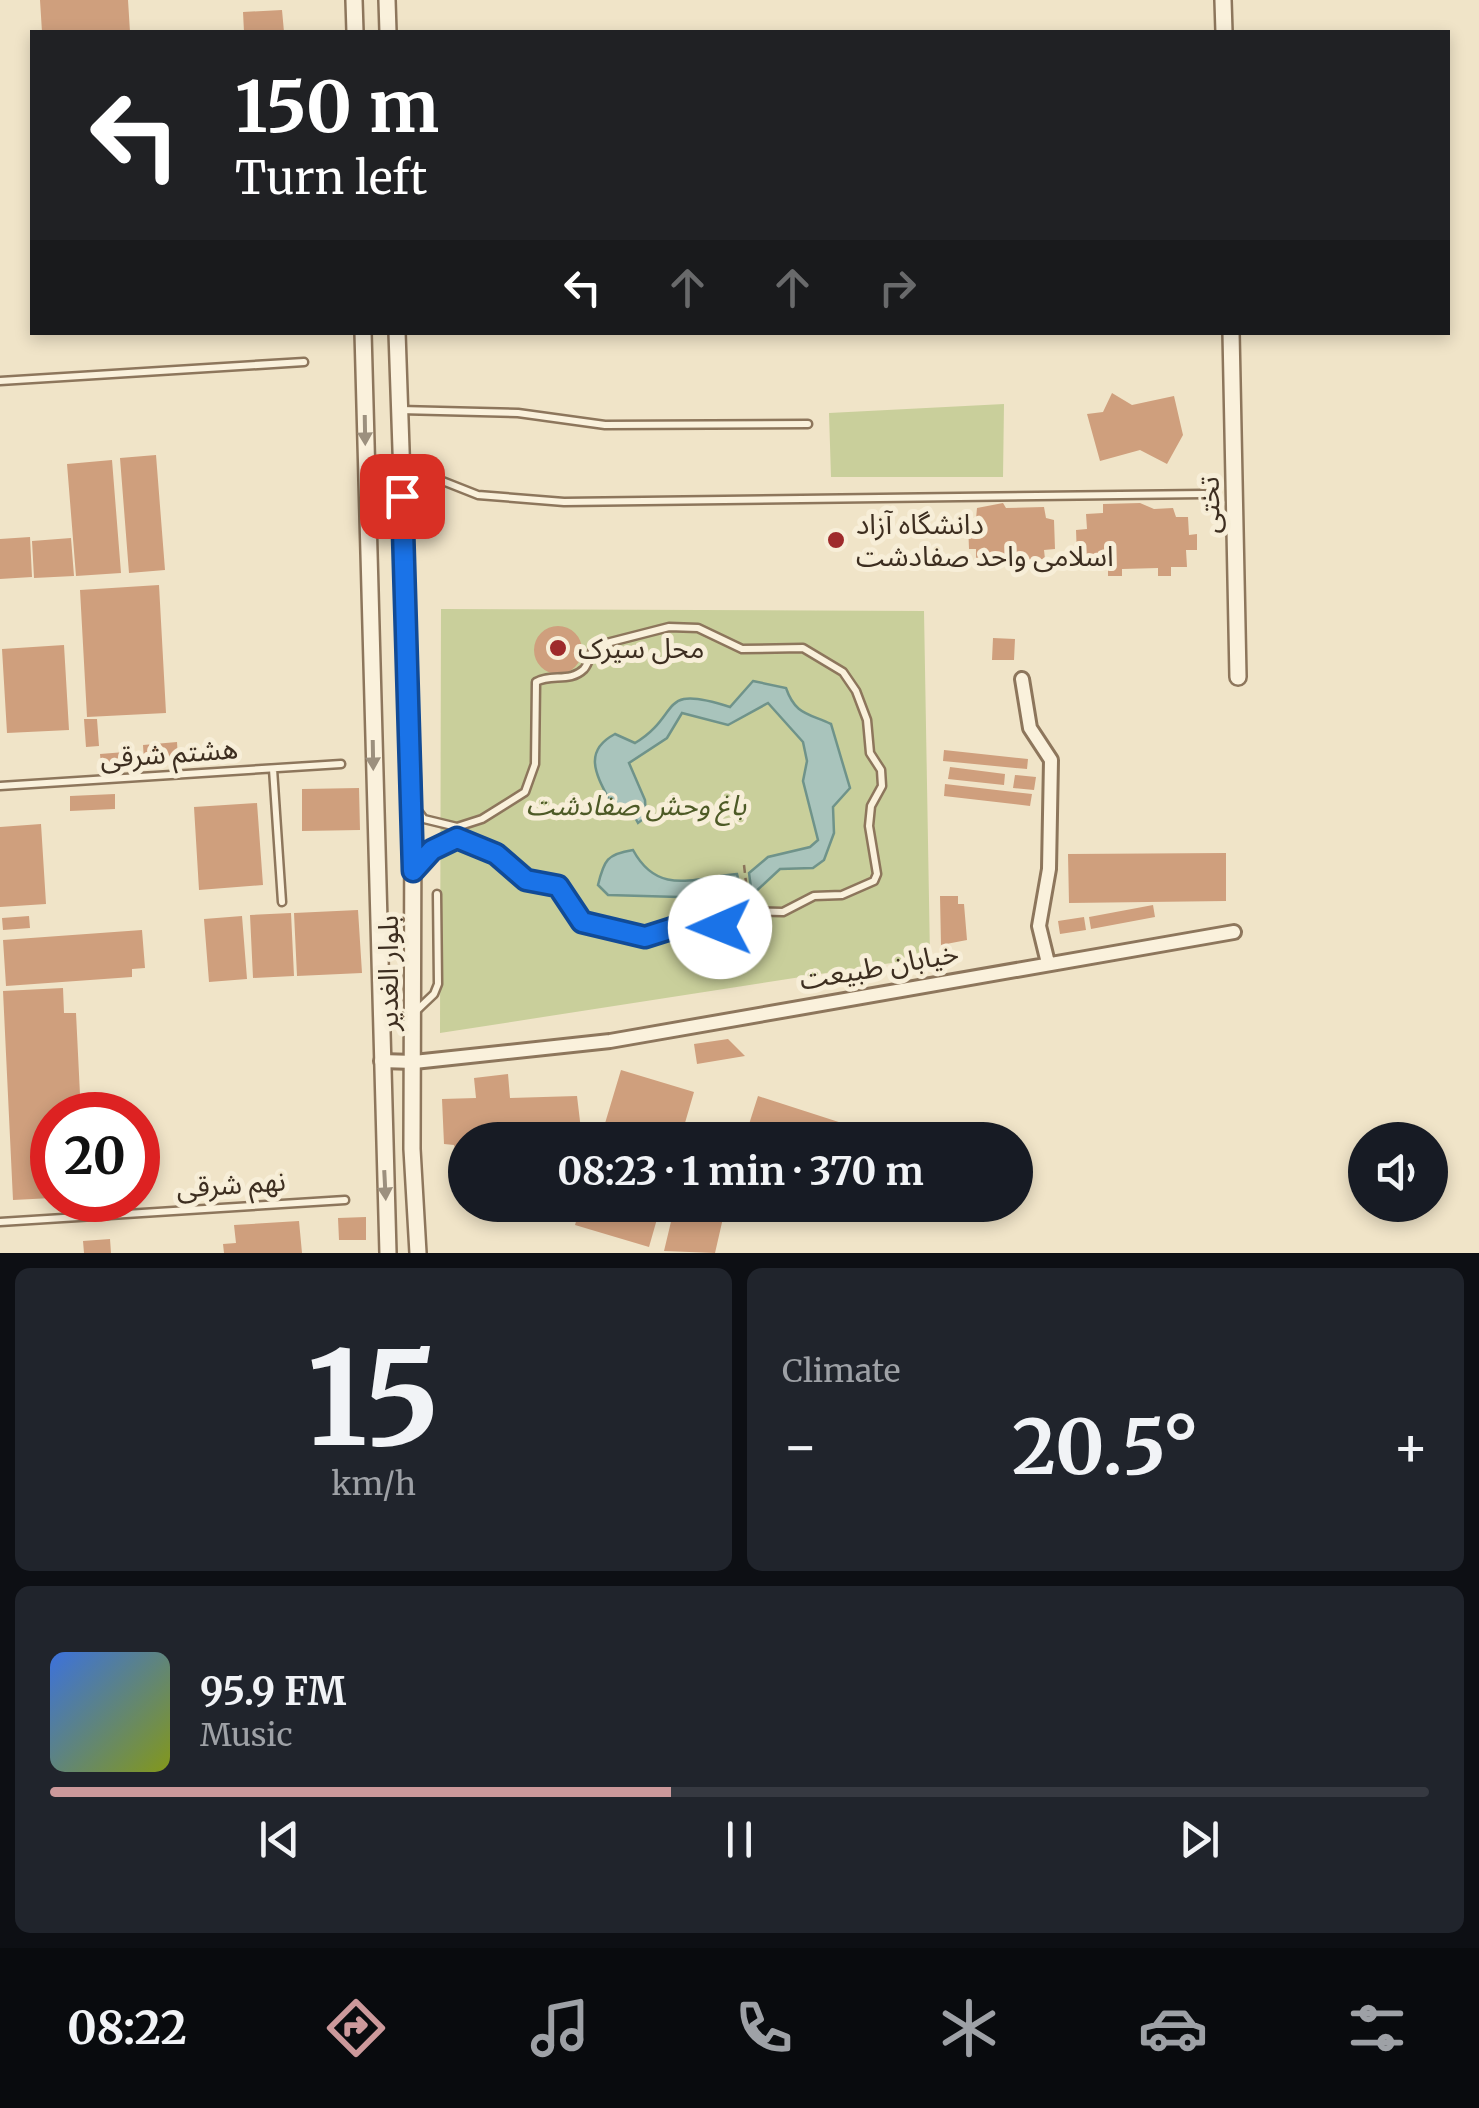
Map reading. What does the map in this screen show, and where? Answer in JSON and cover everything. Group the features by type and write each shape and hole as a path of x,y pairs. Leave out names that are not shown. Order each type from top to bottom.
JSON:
{"street":[{"path":"354,0 355,30"},
{"path":"386,0 388,30"},
{"path":"1223,0 1224,30"},
{"name":"بلوار الغدیر","path":"362,335 388,1253"},
{"name":"بلوار الغدیر","path":"397,335 412,801 412,1149 418,1253"},
{"name":"تختی","path":"1230,335 1238,677"},
{"path":"1022,679 1030,728 1050,760 1049,868 1040,926 1048,962"},
{"name":"خیابان طبیعت","path":"382,1062 610,1041 1234,932"},
{"path":"383,1144 412,1149"}],"lane":[{"path":"0,382 304,362"},
{"path":"399,410 518,413 605,424 808,424"},
{"path":"400,465 478,494 564,502 1204,494"},
{"path":"412,801 424,819 457,826 482,818 525,792 535,764 536,682 546,676 571,676 584,669 594,646 669,627 698,628 742,648 803,648 842,672 866,720 870,753 881,770 882,786 869,826 878,874 866,886 842,895 814,896 783,912 749,911 720,927 686,924 645,937 582,922 558,886 526,880 496,854 457,838 432,850 413,871"},
{"name":"هشتم شرقی","path":"0,786 340,764"},
{"path":"272,769 282,902"},
{"path":"413,1014 434,994 438,984 437,894"},
{"name":"نهم شرقی","path":"0,1222 345,1200"}],"path":[{"path":"744,865 749,911"}],"green space":[{"path":"1004,404 1003,477 831,477 829,413"},
{"name":"باغ وحش صفادشت","path":"441,609 924,611 930,957 440,1033"}],"water":[{"path":"753,681 786,688 798,708 831,724 850,788 833,807 834,833 824,860 813,868 780,869 752,895 749,873 768,857 810,847 818,840 803,781 807,761 803,742 768,703 728,725 682,713 667,738 629,763 645,800 646,817 638,823 632,812 616,813 595,760 597,751 615,734 635,743 680,700 707,700 730,707"},
{"path":"633,850 654,874 665,879 737,874 742,895 727,890 679,897 608,895 598,885 605,864 612,856"}],"building":[{"path":"40,0 128,0 130,30 42,30"},
{"path":"282,10 284,30 244,30 243,12"},
{"path":"1112,393 1132,405 1174,396 1183,435 1167,464 1140,450 1100,461 1087,414 1103,412"},
{"path":"156,455 165,570 129,573 120,458"},
{"path":"112,460 121,573 76,576 67,464"},
{"path":"1003,503 1006,508 1044,507 1046,518 1054,520 1055,549 1044,550 1045,559 976,561 976,549 969,549 968,523 976,519 977,508"},
{"path":"1140,503 1154,509 1173,508 1176,517 1188,517 1189,535 1197,534 1197,550 1186,550 1187,567 1171,567 1171,576 1158,576 1158,568 1122,569 1122,576 1108,576 1108,567 1091,568 1091,555 1077,556 1076,530 1087,529 1086,514 1103,513 1103,504"},
{"path":"30,537 32,577 0,579 0,539"},
{"path":"71,538 74,576 34,578 32,541"},
{"path":"159,585 166,713 87,717 80,590"},
{"name":"محل سیرک","path":"558,626 575,633 582,650 575,667 558,674 541,667 534,650 541,633"},
{"path":"993,638 1015,639 1014,660 992,660"},
{"path":"64,645 69,730 7,733 2,649"},
{"path":"84,719 97,719 99,746 86,747"},
{"path":"177,742 178,759 144,761 143,745"},
{"path":"944,750 1028,759 1027,769 943,761"},
{"path":"125,752 126,764 101,765 100,754"},
{"path":"950,767 1005,774 1004,785 948,779"},
{"path":"1015,775 1036,777 1034,790 1013,788"},
{"path":"945,784 1032,794 1030,806 944,796"},
{"path":"359,788 360,830 302,831 302,789"},
{"path":"115,794 115,809 70,811 70,796"},
{"path":"257,803 263,885 199,890 194,807"},
{"path":"41,824 46,904 0,907 0,827"},
{"path":"1226,853 1226,901 1069,903 1068,854"},
{"path":"940,896 958,896 958,904 964,904 967,940 941,945"},
{"path":"1153,905 1155,917 1091,929 1089,917"},
{"path":"358,910 362,973 297,976 294,913"},
{"path":"291,913 294,976 253,978 250,915"},
{"path":"29,916 30,928 3,930 2,918"},
{"path":"242,916 247,979 209,982 204,919"},
{"path":"1084,917 1086,930 1060,934 1058,921"},
{"path":"142,930 145,968 132,969 132,977 6,986 3,940"},
{"path":"63,988 64,1013 76,1013 80,1092 30,1092 30,1199 13,1200 3,991"},
{"path":"728,1039 745,1056 697,1064 694,1044"},
{"path":"621,1070 694,1092 685,1122 605,1122"},
{"path":"508,1074 510,1098 577,1096 580,1122 448,1122 448,1144 444,1144 442,1099 476,1098 474,1078"},
{"path":"758,1096 839,1122 750,1122"},
{"path":"366,1217 366,1240 339,1240 338,1218"},
{"path":"299,1221 302,1253 224,1253 223,1244 236,1243 234,1225"},
{"path":"576,1222 656,1222 649,1247 575,1225"},
{"path":"671,1222 722,1222 715,1253 664,1251"},
{"path":"110,1239 111,1253 84,1253 83,1241"}],"place":[{"name":"دانشگاه آزاد اسلامی واحد صفادشت","path":"836,540"},
{"name":"محل سیرک","path":"558,648"}],"route":[{"path":"402,496 413,871 432,850 457,838 496,854 526,880 558,886 567,894 582,922 645,937 686,924 720,927"}]}
